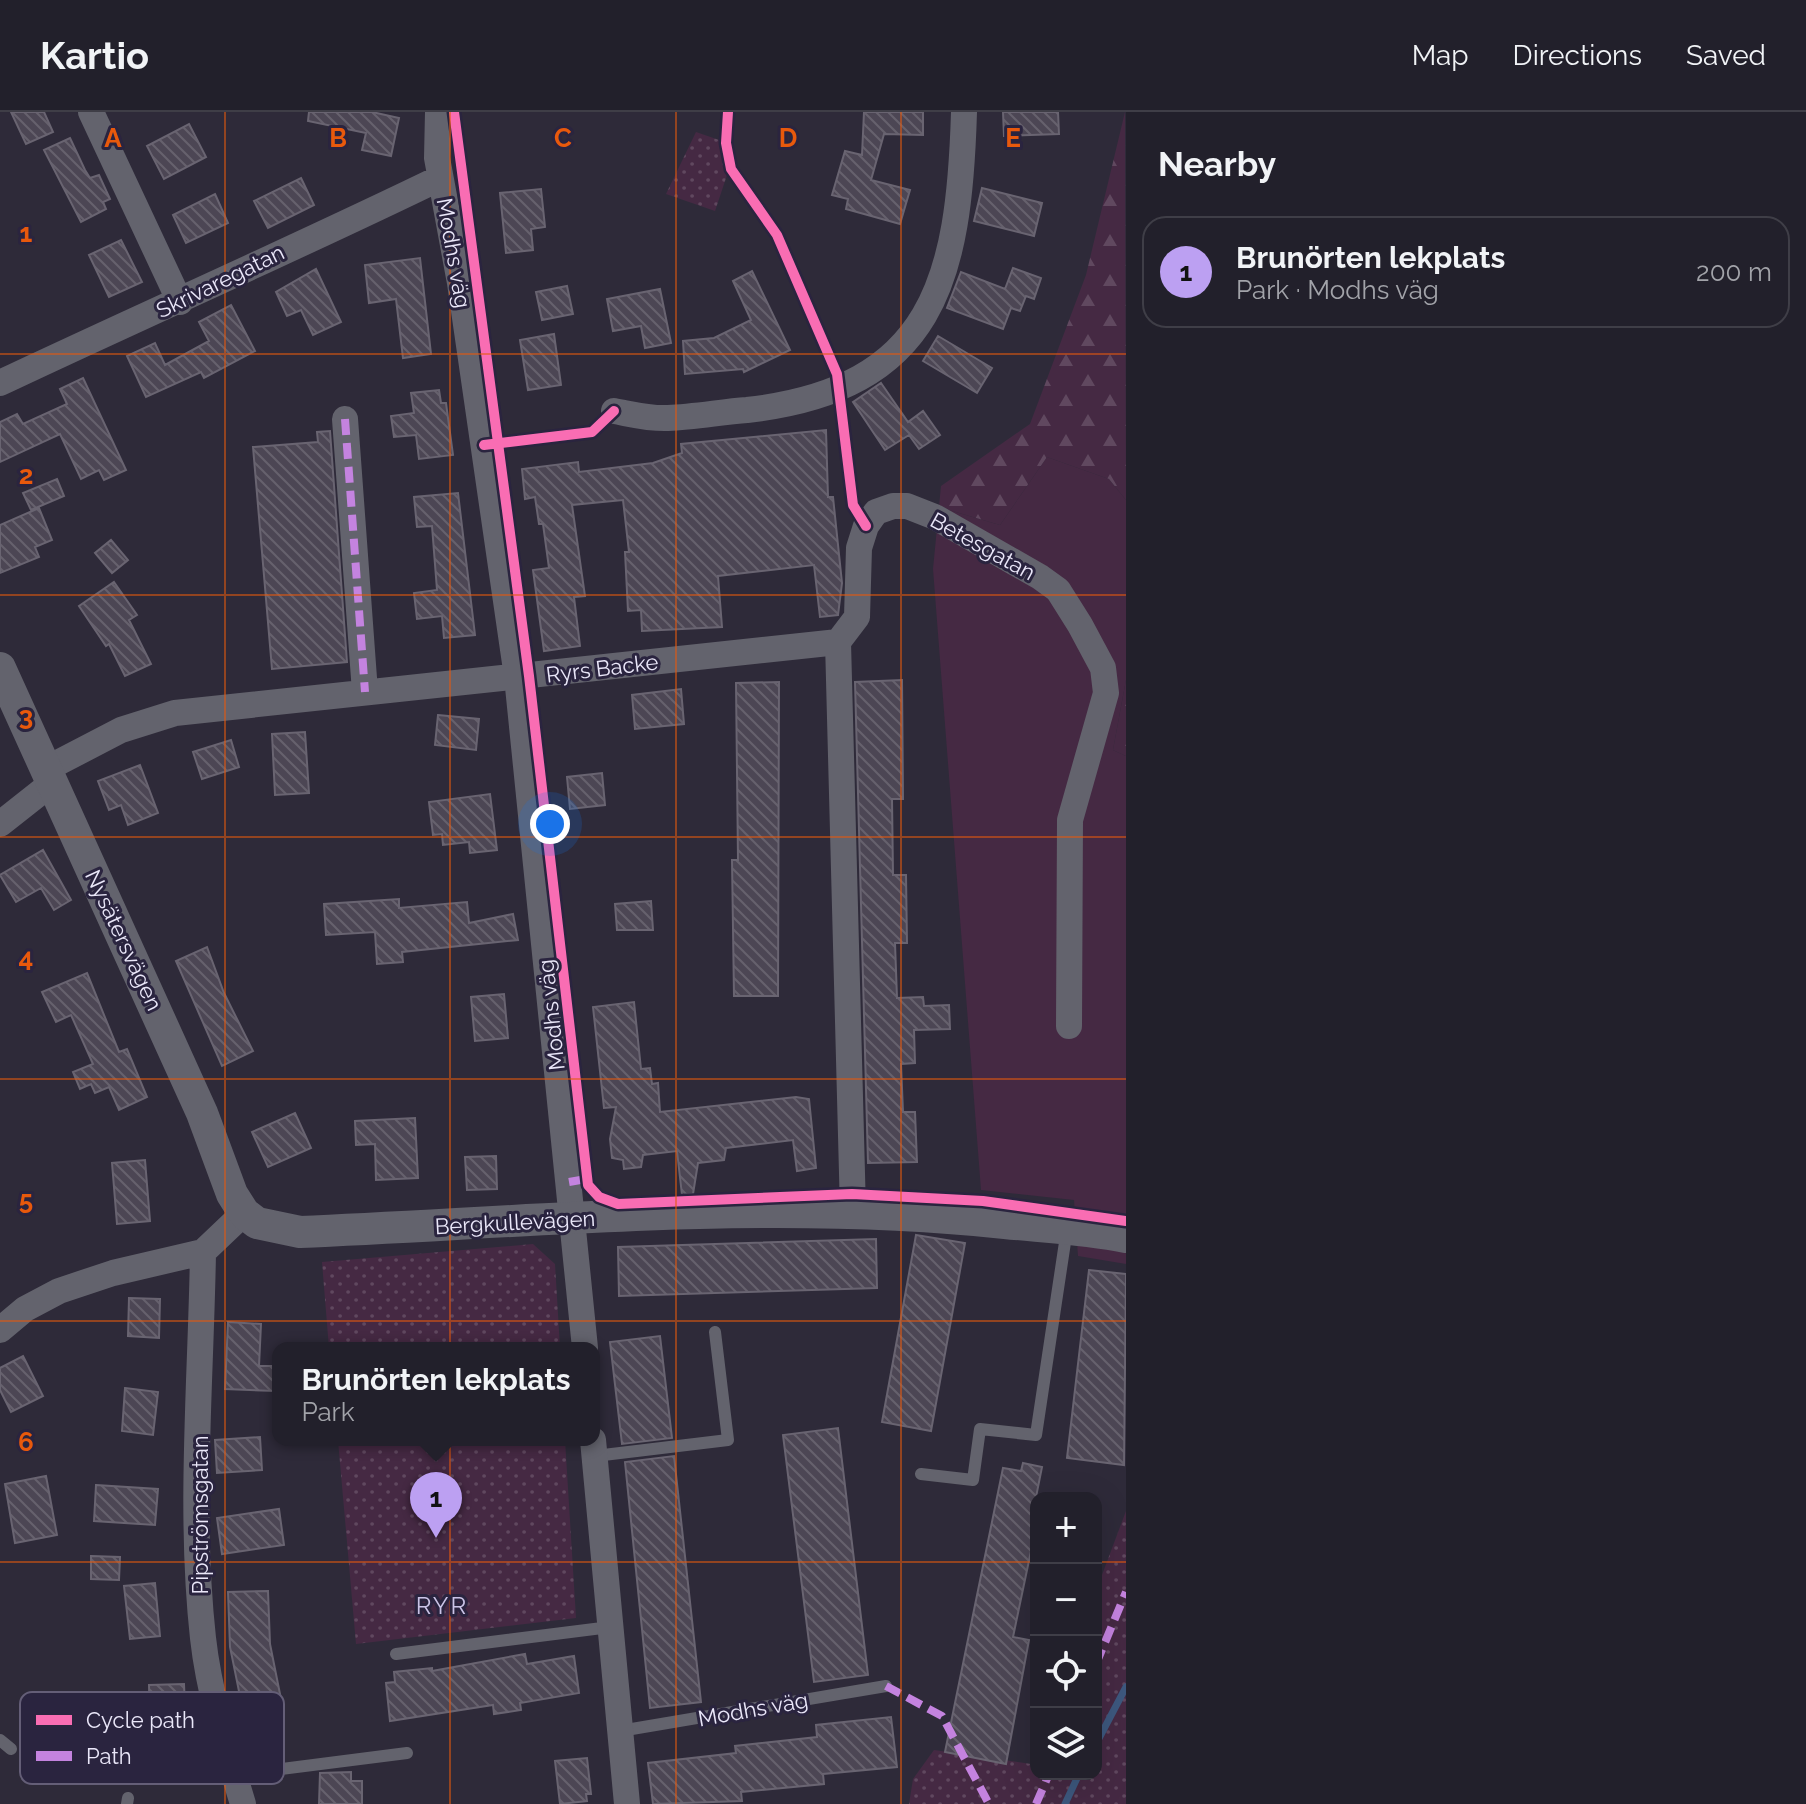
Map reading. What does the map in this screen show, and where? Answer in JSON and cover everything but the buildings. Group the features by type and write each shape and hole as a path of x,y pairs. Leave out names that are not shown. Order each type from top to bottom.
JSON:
{"street":[{"path":"91,112 180,302"},
{"name":"Modhs väg","path":"438,112 440,178 460,283 517,677 584,1342"},
{"path":"614,411 665,418 792,404 838,391 888,359 924,318 953,245 962,180 964,112"},
{"name":"Skrivaregatan","path":"0,383 180,302 286,247 440,178"},
{"path":"345,419 365,692"},
{"name":"Betesgatan","path":"838,642 857,617 859,548 866,526 876,512 893,506 907,506 935,517 1040,577 1058,590 1080,625 1103,668 1106,693 1070,820 1069,1026"},
{"path":"838,642 853,1211"},
{"name":"Ryrs Backe","path":"0,824 49,776 121,730 175,713 838,642"},
{"name":"Nysätersvägen","path":"0,668 202,1113 232,1194 244,1213"},
{"name":"Bergkullevägen","path":"244,1213 257,1223 273,1229 300,1232 744,1212 853,1211 913,1213 1126,1237"},
{"path":"0,1330 25,1309 59,1291 113,1273 203,1252 244,1213"},
{"name":"Pipströmsgatan","path":"203,1252 198,1572 203,1641 215,1692"},
{"path":"594,1448 627,1804"},
{"name":"Pipströmsgatan","path":"237,1784 243,1804"}],"lane":[{"path":"921,1474 973,1480 980,1429 1036,1435 1067,1229"},
{"path":"594,1448 728,1440 715,1332"},
{"path":"396,1654 610,1627"},
{"name":"Modhs väg","path":"620,1731 886,1686"},
{"path":"0,1740 11,1749"},
{"path":"284,1769 407,1753"}],"green space":[{"path":"1125,112 1126,500 1109,479 1047,457 1000,525 939,507 941,486 1030,424 1086,275"},
{"path":"696,132 722,141 728,172 715,211 666,194"},
{"path":"1047,457 1109,479 1126,500 1126,680 1113,750 1126,756 1126,1264 1078,1256 1074,1200 981,1190 933,569 939,507 1000,525"},
{"path":"1126,680 1126,756 1113,750"},
{"path":"533,1244 555,1264 560,1342 329,1342 322,1262"},
{"path":"339,1446 565,1446 576,1618 356,1644"},
{"path":"1126,1511 1126,1804 909,1804 913,1779 934,1750 1030,1764 1030,1780 1102,1780 1102,1575"}],"waterway":[{"path":"1102,1733 1126,1687"},
{"path":"1065,1804 1076,1780"}],"marked path":[{"path":"345,419 365,692"},
{"path":"569,1182 586,1179"},
{"path":"1102,1650 1126,1592"},
{"path":"886,1686 942,1716 989,1804"},
{"path":"1036,1804 1046,1780"}],"cycle path":[{"path":"454,112 529,676 588,1185 599,1197 618,1204 852,1194 983,1201 1126,1221"},
{"path":"728,112 726,143 731,169 777,235 837,374 853,505 866,526"},
{"path":"484,445 592,432 614,411"}],"place":[{"name":"Brunörten lekplats","path":"436,1538"}],"district":[{"name":"RYR","path":"442,1605"}]}
